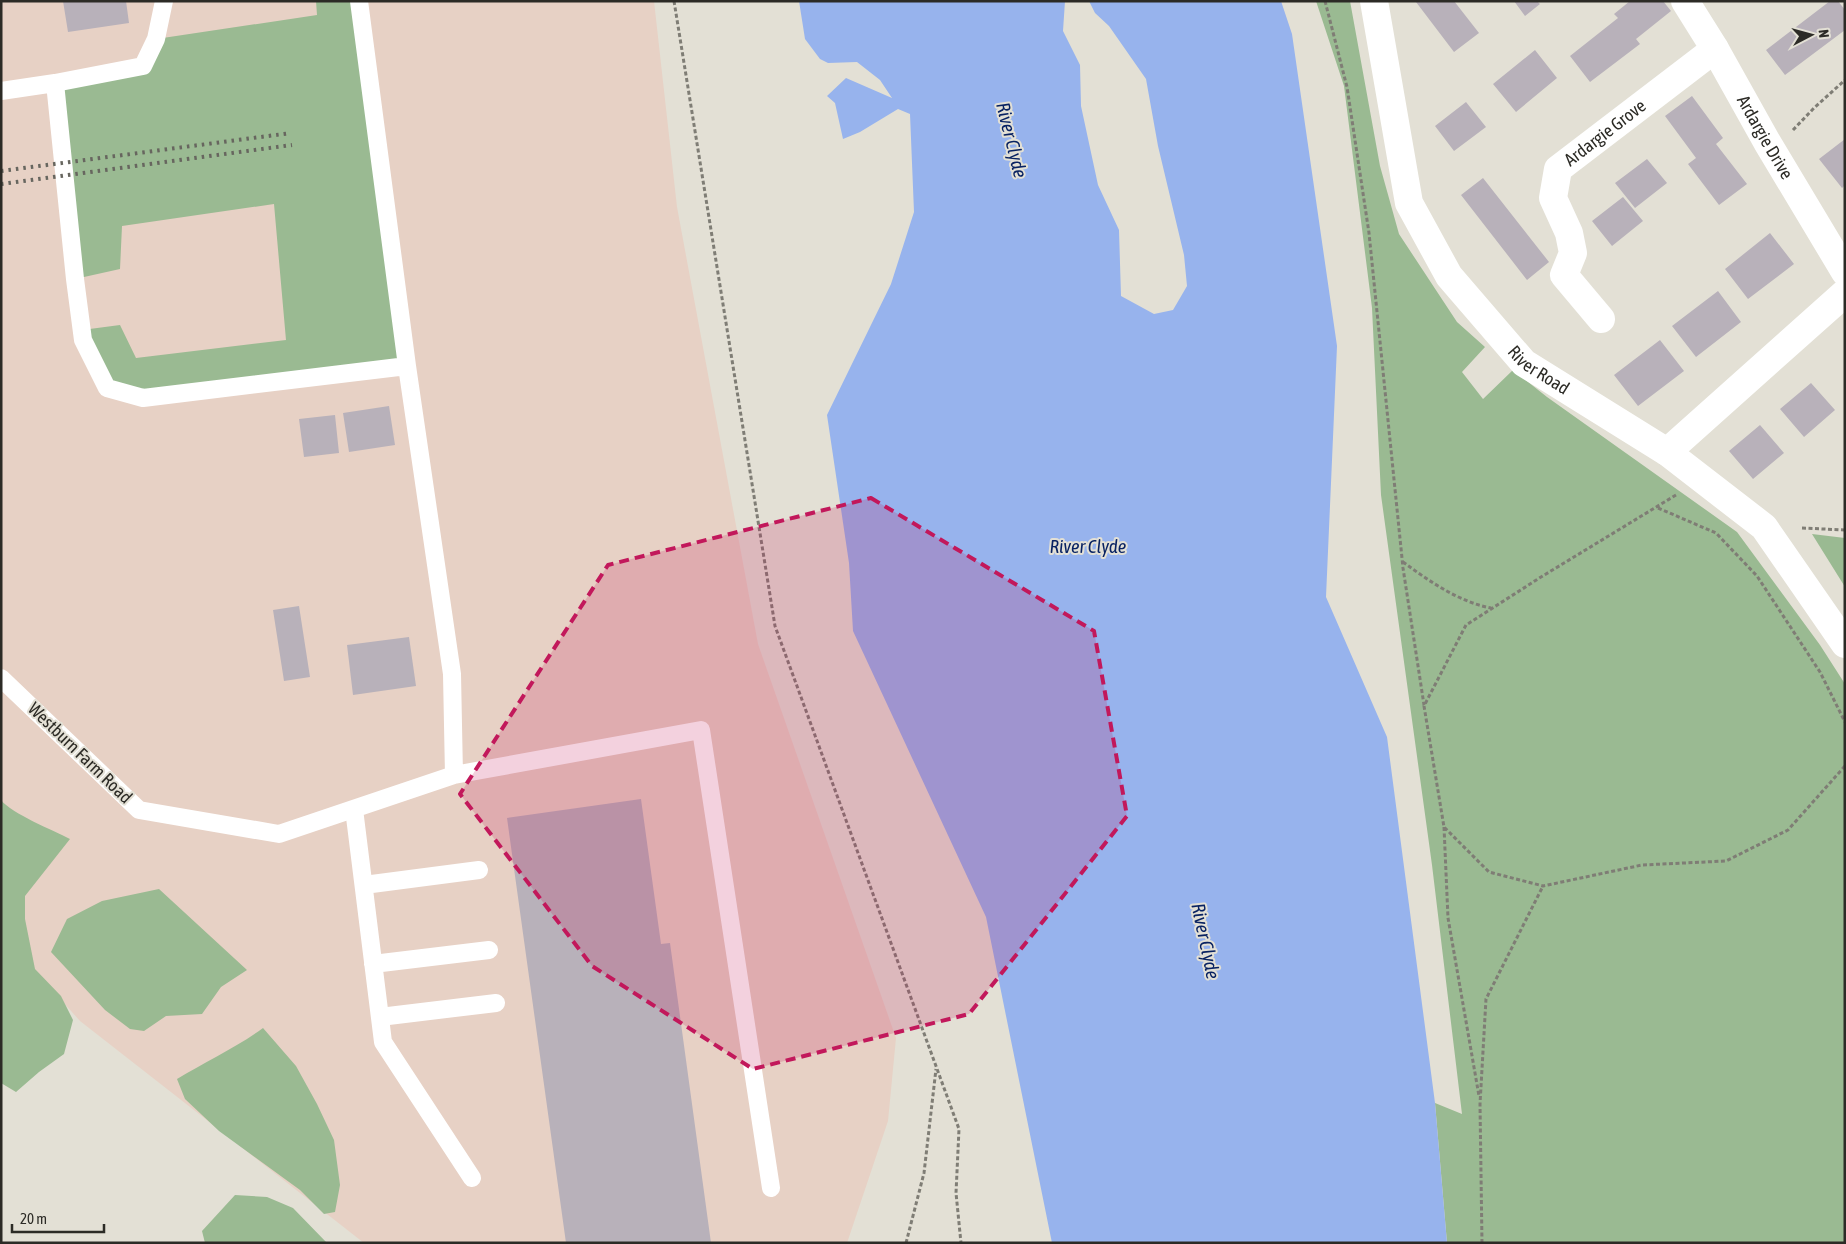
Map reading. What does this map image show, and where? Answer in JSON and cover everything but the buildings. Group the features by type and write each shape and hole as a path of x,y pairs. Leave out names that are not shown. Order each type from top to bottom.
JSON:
{"street":[{"name":"River Road","path":"1374,1 1409,203 1449,276 1524,363 1667,452 1764,527 1845,644"},
{"name":"Ardargie Drive","path":"1684,1 1715,49 1773,153 1845,272"},
{"name":"Ardargie Grove","path":"1601,319 1564,275 1573,253 1570,233 1553,198 1558,169 1715,49"},
{"path":"1667,452 1845,294"}],"lane":[{"path":"1,92 143,66 156,39 164,1"},
{"path":"359,1 407,366 452,674 454,775"},
{"path":"55,83 83,340 107,388 144,398 407,366"},
{"name":"Westburn Farm Road","path":"1,678 139,810 279,834 454,775 701,730 771,1188"},
{"path":"354,809 383,1042 472,1178"},
{"path":"364,885 479,870"},
{"path":"374,964 489,950"},
{"path":"380,1017 496,1003"}],"path":[{"path":"674,1 776,626 958,1129 956,1193 961,1243"},
{"path":"1325,1 1348,86 1368,233 1402,562 1444,827 1448,918 1480,1104"},
{"path":"1773,153 1814,108 1845,80"},
{"path":"1424,706 1466,625 1541,576 1657,508 1701,478"},
{"path":"1657,508 1716,533 1757,576 1820,672 1845,722"},
{"path":"1764,527 1845,530"},
{"path":"1402,562 1428,580 1476,605 1492,608"},
{"path":"1444,827 1489,872 1543,886 1642,865 1726,861 1788,830 1845,766"},
{"path":"1482,1243 1480,1104 1486,999 1543,886"},
{"path":"906,1243 924,1174 936,1068"}],"highlighted area":[{"path":"871,498 1094,631 1127,816 969,1014 753,1069 592,966 460,794 608,565"}],"shaded area":[{"path":"1,1 654,1 677,207 758,644 896,1038 888,1121 847,1243 364,1243 80,1021 1,933"}],"green space":[{"path":"316,1 359,1 407,366 143,398 107,388 82,330 120,325 136,358 286,340 274,204 122,226 120,269 75,279 55,83 143,66 156,39 317,15"},
{"path":"1316,1 1350,1 1380,166 1399,234 1457,322 1485,347 1462,372 1483,399 1513,370 1547,397 1737,532 1820,645 1845,684 1845,1243 1447,1243 1435,1103 1462,1114 1432,865 1381,495 1372,308 1344,86"},
{"path":"1812,534 1845,538 1845,587"},
{"path":"1,800 14,811 70,839 25,896 25,919 35,969 61,996 73,1020 64,1054 16,1092 1,1083"},
{"path":"159,889 247,970 221,987 202,1014 166,1016 144,1031 130,1029 105,1010 51,952 67,919 102,901"},
{"path":"263,1028 296,1066 334,1140 340,1185 335,1212 324,1214 300,1190 219,1131 185,1099 177,1079"},
{"path":"235,1195 267,1197 293,1208 327,1243 205,1243 202,1231"}],"water":[{"name":"River Clyde","path":"799,1 1065,1 1063,31 1080,65 1081,106 1098,185 1119,230 1121,296 1154,314 1173,310 1187,286 1184,255 1158,146 1146,79 1109,26 1095,13 1089,1 1281,1 1292,34 1337,346 1326,597 1387,737 1435,1103 1447,1243 1052,1243 986,917 853,631 849,563 827,415 891,284 914,212 910,114 898,109 860,132 843,139 835,103 827,96 846,78 892,98 880,80 857,62 828,63 820,59 805,39"}],"railway":[{"path":"1,171 291,133"},
{"path":"1,184 292,145"}]}
